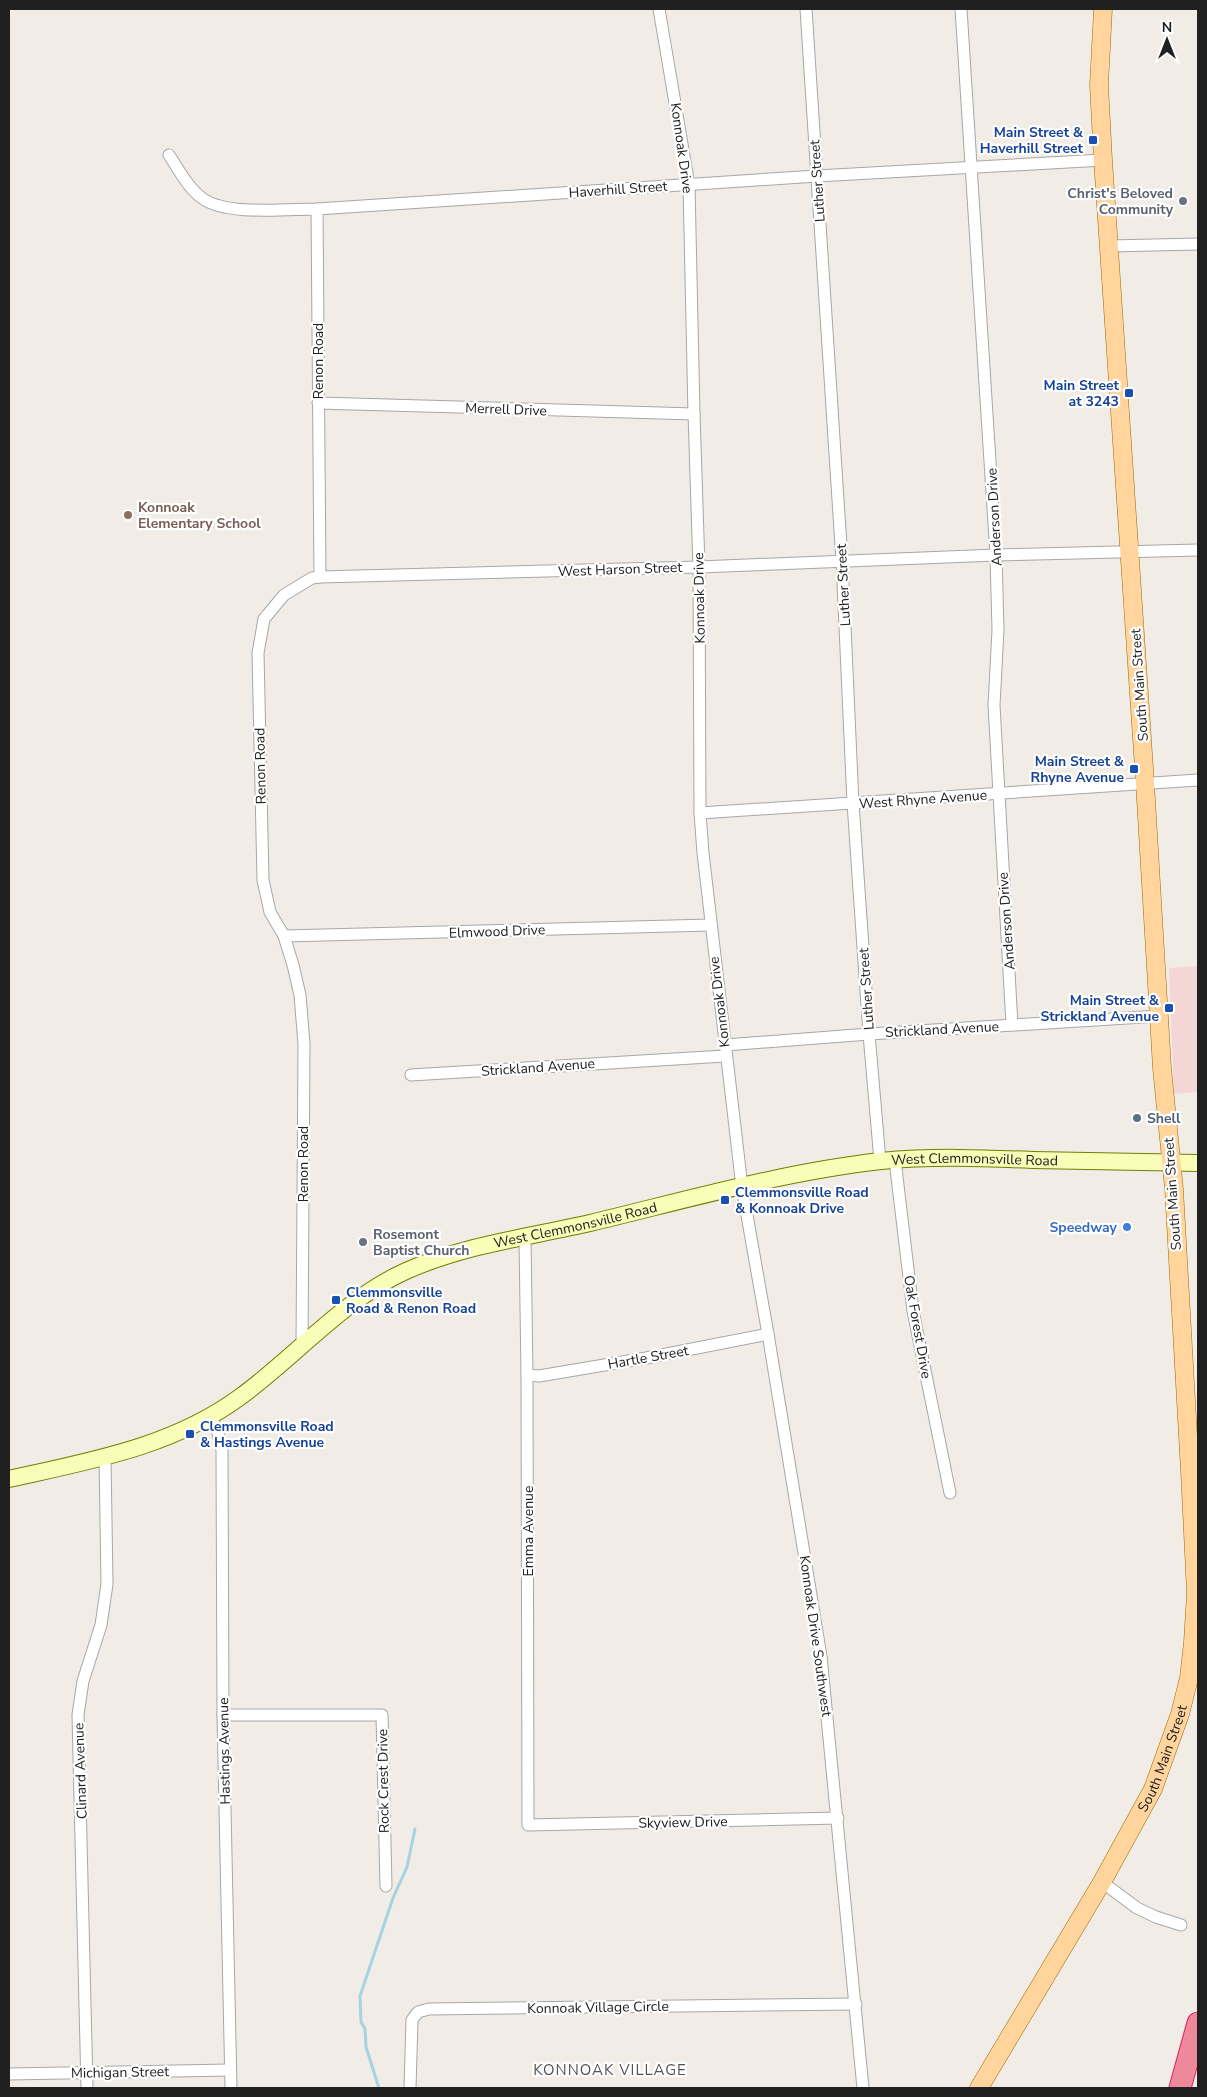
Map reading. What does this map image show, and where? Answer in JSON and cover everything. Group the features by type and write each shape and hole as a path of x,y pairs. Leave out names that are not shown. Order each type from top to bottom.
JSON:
{"highway":[{"path":"1180,2088 1198,2023"}],"main road":[{"name":"South Main Street","path":"979,2088 1102,1882 1143,1808 1168,1750 1180,1714 1194,1642 1196,1593 1190,1471 1171,1162 1159,1016 1103,160 1100,85 1103,9"},
{"name":"West Clemmonsville Road","path":"9,1479 105,1457 158,1441 210,1416 239,1398 370,1291 405,1271 458,1252 742,1187 852,1165 887,1161 962,1158 1198,1162"}],"street":[{"name":"Konnoak Drive","path":"659,9 689,185 699,567 700,813 710,925 742,1187"},
{"name":"Luther Street","path":"806,9 842,561 853,803 869,1034 887,1161"},
{"name":"Anderson Drive","path":"961,9 996,555 998,630 994,705 1012,1025"},
{"name":"Haverhill Street","path":"169,155 191,188 208,202 225,208 282,209 317,209 972,166 1103,160"},
{"name":"Renon Road","path":"302,1346 304,1044 300,995 284,936 270,912 263,880 258,654 264,619 284,595 312,578 320,577 317,209"},
{"path":"1109,246 1198,244"},
{"name":"Merrell Drive","path":"318,403 694,414"},
{"name":"West Harson Street","path":"320,577 699,567 996,555 1198,550"},
{"name":"West Rhyne Avenue","path":"700,813 1198,780"},
{"name":"Elmwood Drive","path":"284,936 710,925"},
{"name":"Strickland Avenue","path":"411,1075 725,1050 869,1034 1159,1016"},
{"name":"Oak Forest Drive","path":"887,1161 913,1311 950,1494"},
{"name":"Konnoak Drive Southwest","path":"742,1187 821,1656 863,2088"},
{"name":"Emma Avenue","path":"525,1238 528,1825"},
{"name":"Hartle Street","path":"527,1375 540,1376 646,1358 768,1334"},
{"name":"Hastings Avenue","path":"210,1416 217,1429 222,1450 223,1715 231,2088"},
{"name":"Clinard Avenue","path":"87,2088 78,1715 83,1681 101,1625 107,1584 105,1457"},
{"name":"Rock Crest Drive","path":"223,1715 382,1715 386,1886"},
{"name":"Skyview Drive","path":"528,1825 838,1818"},
{"path":"1102,1882 1138,1908 1156,1918 1181,1924"},
{"name":"Konnoak Village Circle","path":"410,2088 412,2020 418,2012 429,2009 856,2004"},
{"name":"Michigan Street","path":"9,2074 230,2070"}],"shaded area":[{"path":"1198,966 1198,1092 1174,1094 1169,968"}],"waterway":[{"path":"379,2088 366,2047 365,2029 361,2022 360,1996 393,1898 407,1867 415,1829"}],"place":[{"name":"Main Street & Haverhill Street","path":"1093,140"},
{"name":"Christ's Beloved Community","path":"1183,201"},
{"name":"Main Street at 3243","path":"1129,393"},
{"name":"Konnoak Elementary School","path":"128,515"},
{"name":"Main Street & Rhyne Avenue","path":"1134,769"},
{"name":"Main Street & Strickland Avenue","path":"1169,1008"},
{"name":"Shell","path":"1137,1118"},
{"name":"Clemmonsville Road & Konnoak Drive","path":"725,1200"},
{"name":"Speedway","path":"1127,1227"},
{"name":"Rosemont Baptist Church","path":"363,1242"},
{"name":"Clemmonsville Road & Renon Road","path":"336,1300"},
{"name":"Clemmonsville Road & Hastings Avenue","path":"190,1434"}],"district":[{"name":"KONNOAK VILLAGE","path":"610,2070"}]}
